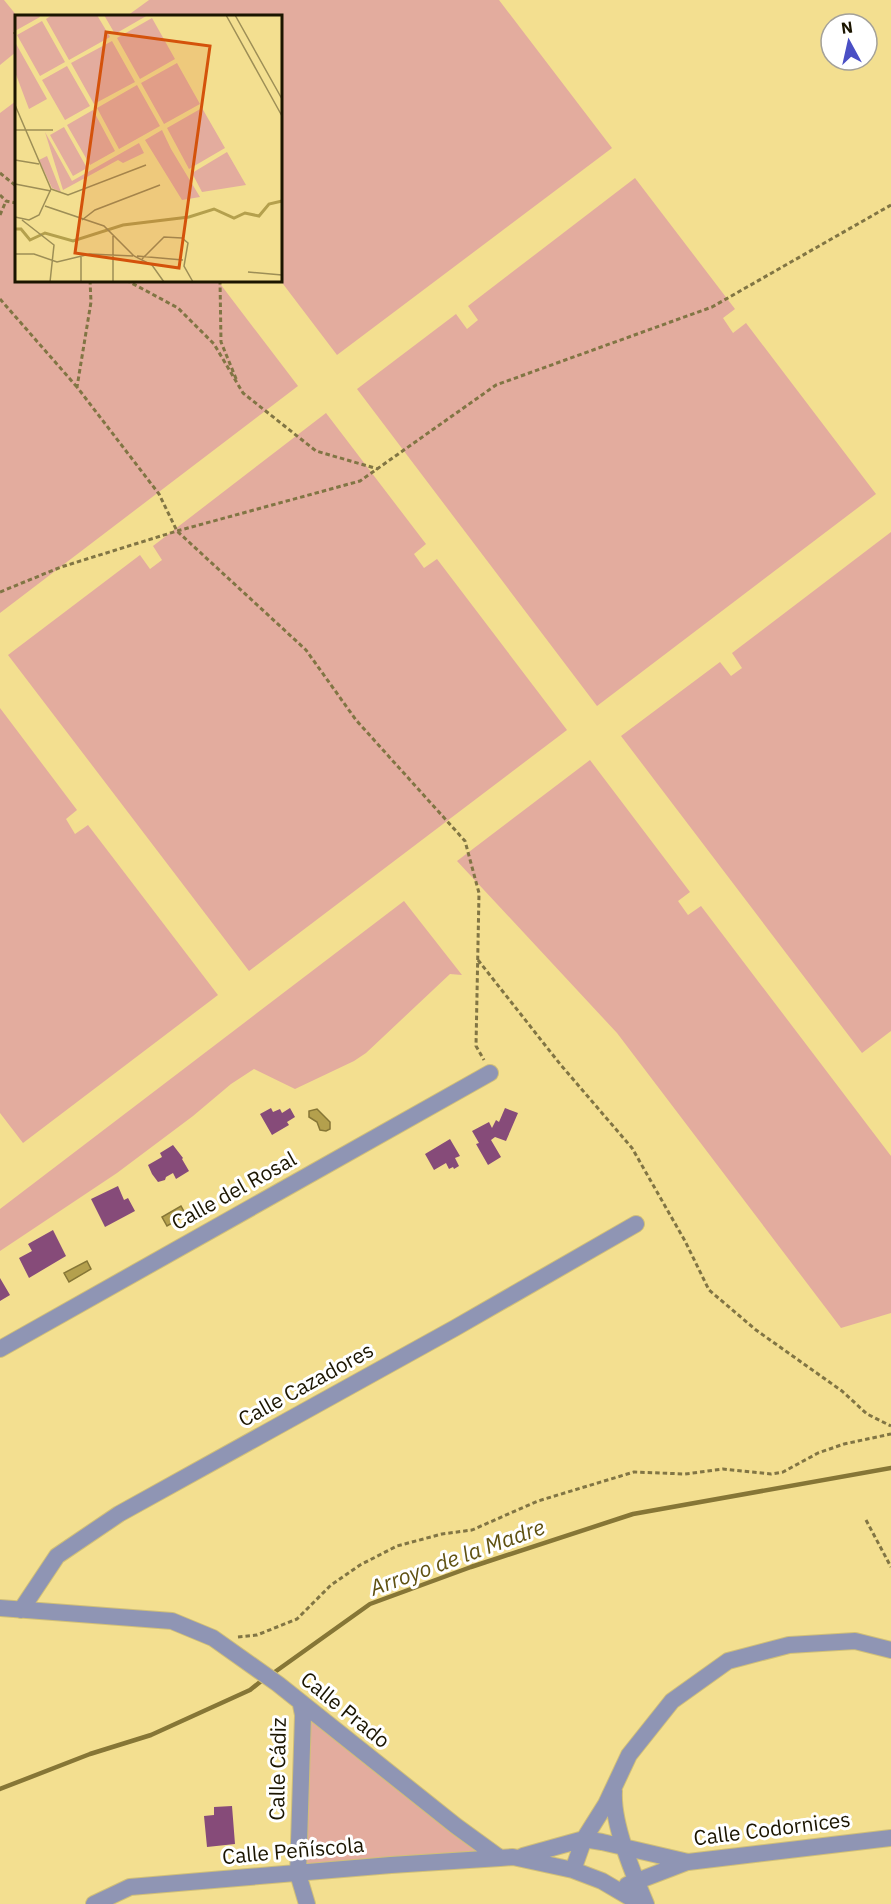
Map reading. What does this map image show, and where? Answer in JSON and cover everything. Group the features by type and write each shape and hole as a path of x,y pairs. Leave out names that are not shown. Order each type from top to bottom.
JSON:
{"street":[{"name":"Calle del Rosal","path":"0,1349 490,1073"},
{"name":"Calle Cazadores","path":"21,1610 57,1556 119,1514 455,1328 636,1224"},
{"name":"Calle Prado","path":"0,1608 172,1621 213,1638 278,1684 301,1705 500,1858"},
{"path":"573,1870 584,1839 606,1804 628,1755 672,1701 728,1661 789,1645 855,1641 891,1650"},
{"name":"Calle Cádiz","path":"301,1705 303,1715 298,1874 307,1904"},
{"path":"615,1784 613,1805 646,1904"},
{"name":"Calle Codornices","path":"517,1858 584,1839 688,1862 891,1838"},
{"path":"500,1858 517,1858 573,1870 612,1887 641,1904"},
{"name":"Calle Peñíscola","path":"94,1904 130,1887 500,1858"},
{"path":"612,1887 637,1881 688,1862"}],"path":[{"path":"0,173 15,185"},
{"path":"0,195 6,201 15,203"},
{"path":"0,215 6,201"},
{"path":"0,592 61,567 177,531 360,481 496,385 712,307 891,205"},
{"path":"77,387 91,302 90,282"},
{"path":"130,282 178,308 214,344 243,393 316,451 378,469"},
{"path":"220,282 221,342 243,393"},
{"path":"0,299 77,387 159,494 177,531 306,650 356,720 465,841 479,893 476,1046 490,1073"},
{"path":"478,960 566,1072 632,1148 709,1290 756,1330 842,1391 867,1414 891,1426"},
{"path":"213,1638 257,1635 297,1619 331,1586 360,1564 397,1546 442,1534 472,1530 538,1501 597,1483 634,1472 685,1474 723,1470 771,1474 793,1468 818,1453 844,1444 891,1434"},
{"path":"866,1520 891,1567"}],"shaded area":[{"path":"0,0 4,0 16,15 15,53 0,65"},
{"path":"149,0 499,0 612,148 337,355 282,282 282,15 128,15"},
{"path":"15,102 15,282 219,282 298,386 0,613 0,113"},
{"path":"635,178 735,309 723,318 733,333 746,323 876,494 597,706 357,389 456,314 467,329 478,320 468,306"},
{"path":"326,413 426,544 414,554 424,568 437,559 567,730 249,971 8,655 140,555 150,569 162,560 153,546"},
{"path":"891,532 891,1031 862,1053 621,736 720,662 731,676 742,668 732,653"},
{"path":"0,708 77,810 66,819 75,834 88,825 218,995 23,1143 0,1113"},
{"path":"590,760 690,892 678,901 688,915 701,906 891,1156 891,1313 841,1328 617,1033 457,861"},
{"path":"404,901 462,975 450,974 366,1053 295,1089 254,1069 231,1084 193,1116 117,1173 0,1251 0,1209"},
{"path":"317,1109 330,1122 330,1129 320,1130 317,1122 309,1117 309,1111"},
{"path":"181,1206 186,1215 167,1226 162,1217"},
{"path":"87,1261 91,1269 69,1282 64,1273"},
{"path":"301,1705 500,1858 298,1874"}],"building":[{"path":"271,1108 273,1112 280,1109 282,1113 290,1108 295,1117 287,1122 289,1125 272,1135 260,1114"},
{"path":"505,1108 518,1113 506,1141 495,1137 491,1140 501,1157 488,1165 476,1144 479,1143 472,1131 489,1122 492,1128 496,1120 499,1122"},
{"path":"450,1139 460,1156 455,1158 459,1166 449,1169 446,1163 434,1170 425,1154"},
{"path":"173,1145 189,1171 176,1179 173,1173 165,1180 158,1182 148,1165 162,1157 160,1153"},
{"path":"118,1186 124,1200 128,1198 135,1211 105,1227 91,1199"},
{"path":"53,1230 66,1256 29,1278 19,1258 32,1251 28,1244"},
{"path":"0,1278 10,1295 0,1301"},
{"path":"232,1806 235,1844 207,1847 204,1816 214,1815 214,1807"}],"waterway":[{"name":"Arroyo de la Madre","path":"272,1674 370,1604 471,1567 633,1514 891,1468"},
{"name":"Arroyo de la Madre","path":"0,1789 90,1754 151,1735 250,1690 265,1678"}]}
